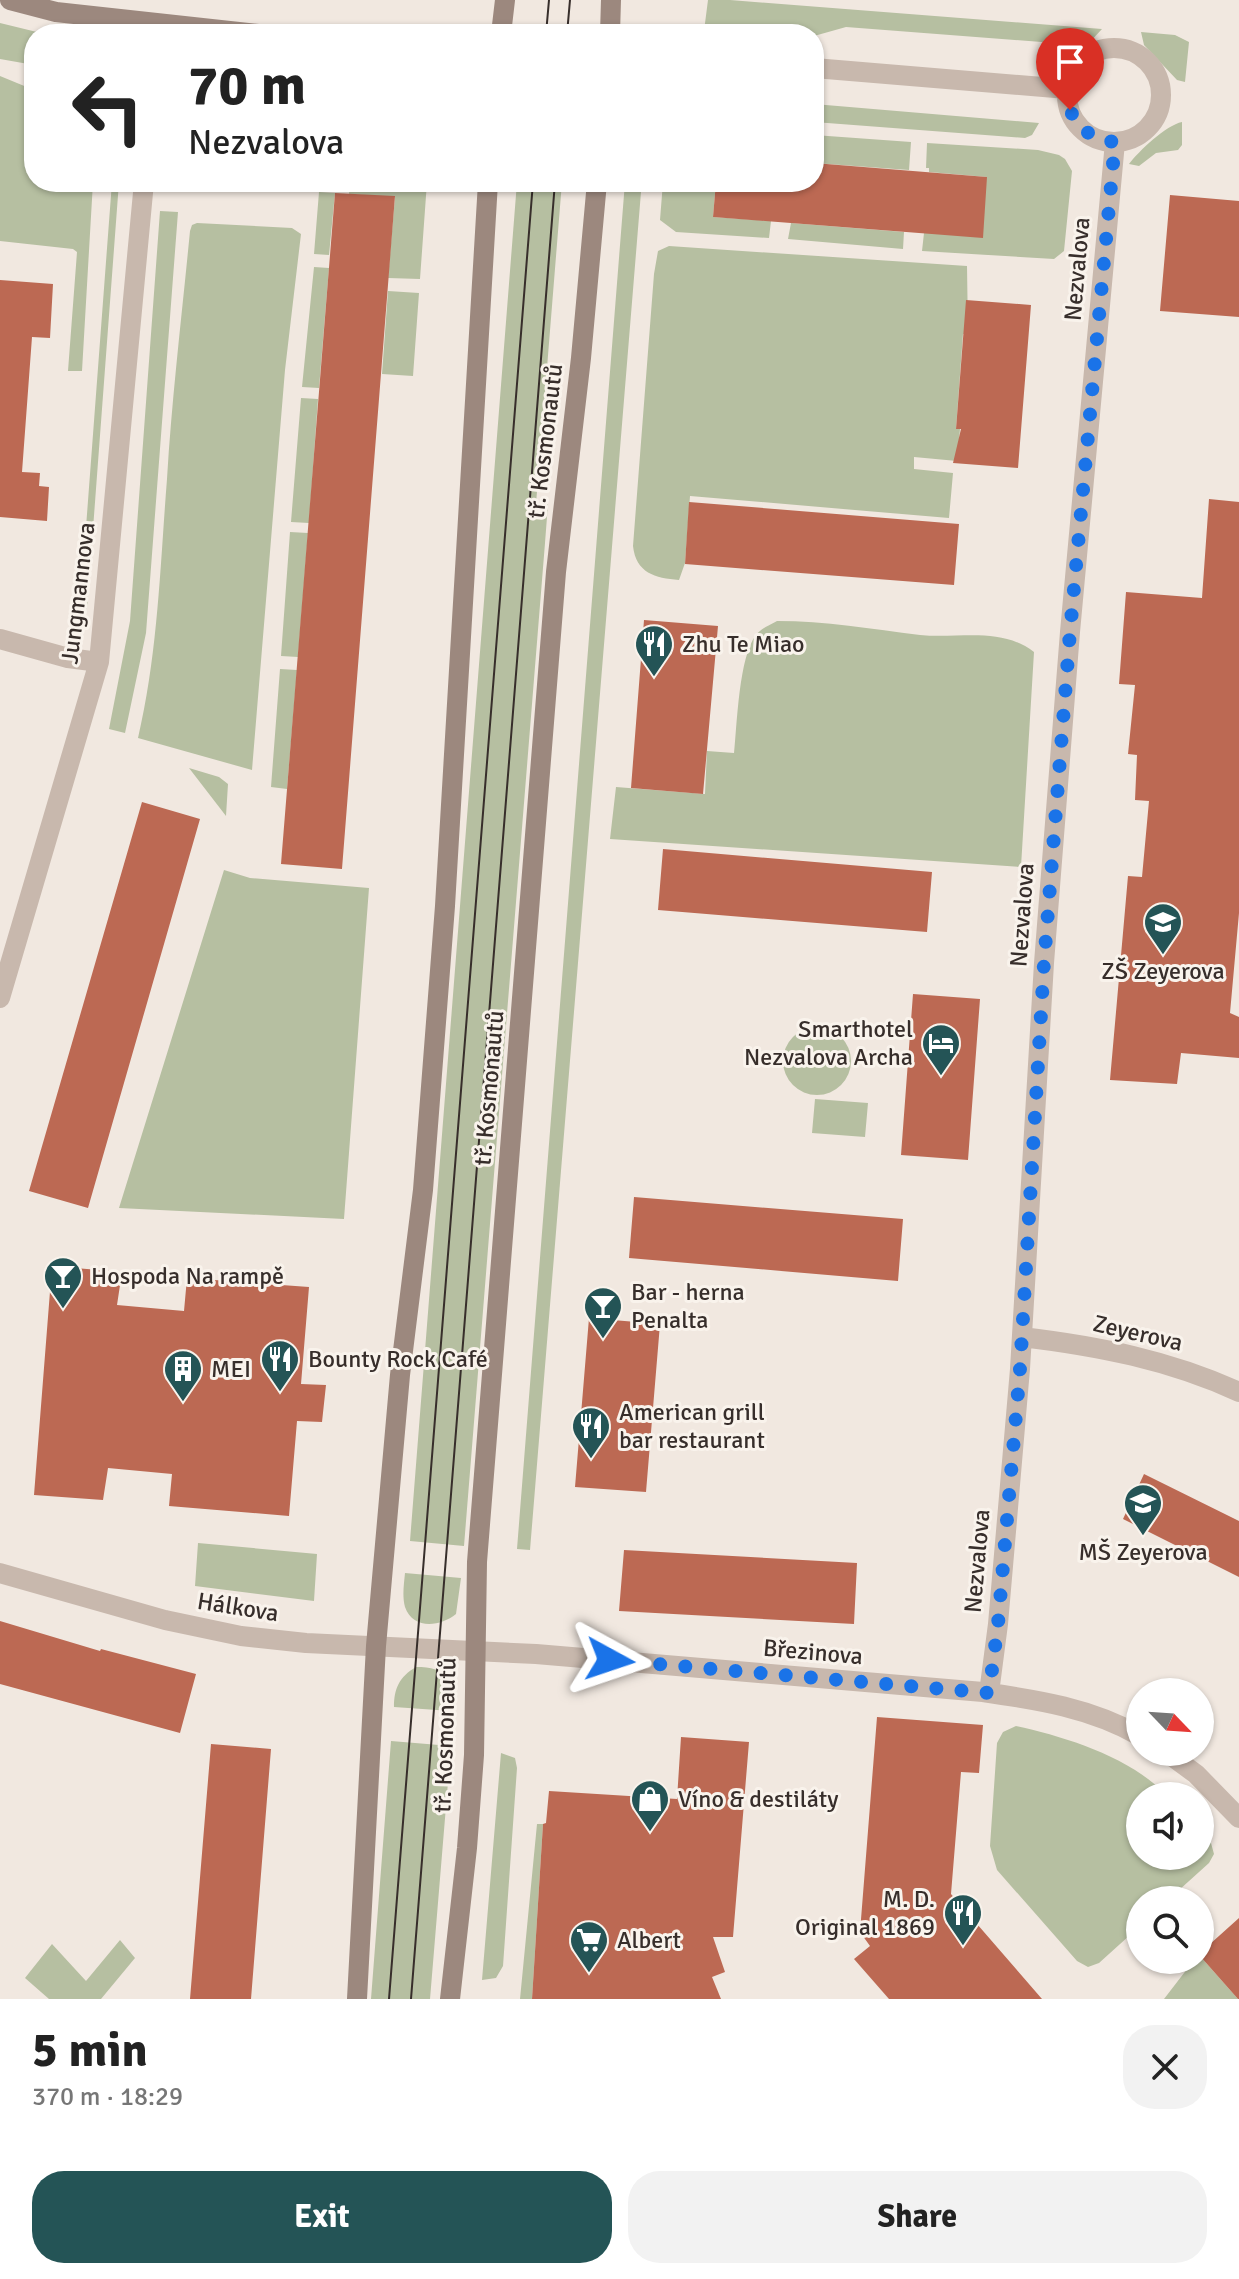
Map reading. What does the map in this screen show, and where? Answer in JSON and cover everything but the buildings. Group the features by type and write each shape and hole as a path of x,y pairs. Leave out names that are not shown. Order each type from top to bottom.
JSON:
{"street":[{"path":"10,0 125,24"},
{"path":"502,24 505,0"},
{"path":"610,24 611,0"},
{"path":"1120,48 1148,62 1162,91 1160,107 1143,133 1130,140 1115,142 1087,134 1076,123 1070,110 1067,89 1077,66 1089,55 1104,49 1120,48"},
{"path":"824,69 1067,89"},
{"name":"Nezvalova","path":"989,1693 998,1624 1022,1337 1044,963 1069,647 1115,142"},
{"name":"Jungmannova","path":"0,998 99,662 143,192"},
{"path":"357,1999 376,1646 400,1375 423,1190 446,890 487,192"},
{"name":"tř. Kosmonautů","path":"450,1999 474,1755 477,1562 556,572 581,358 596,192"},
{"path":"0,639 68,658 99,662"},
{"name":"Zeyerova","path":"1022,1337 1144,1358 1186,1370 1239,1392"},
{"name":"Hálkova","path":"0,1573 203,1630 306,1643 474,1652"},
{"name":"Březinova","path":"474,1652 536,1654 989,1693 1086,1711 1126,1730"},
{"path":"1185,1766 1238,1816"}],"green space":[{"path":"708,0 730,0 1102,29 1088,44 1080,45 846,27 824,33 824,24 705,24"},
{"path":"0,23 24,29 24,63 0,59"},
{"path":"1141,32 1175,35 1189,42 1185,82 1177,80 1144,45"},
{"path":"0,76 24,86 24,192 92,192 82,371 68,371 77,252 73,249 0,241"},
{"path":"824,105 1039,123 1032,135 1025,138 824,123"},
{"path":"1182,122 1182,145 1178,150 1156,153 1139,166 1129,164 1161,133"},
{"path":"824,136 911,142 909,170 824,164"},
{"path":"927,143 1038,150 1065,159 1072,171 1064,251 1054,259 922,251 924,233 987,177 929,172 926,168"},
{"path":"111,192 118,192 87,609 80,607"},
{"path":"319,192 335,193 329,255 314,254"},
{"path":"426,192 420,279 388,278 395,197 349,194"},
{"path":"516,192 561,192 536,504 548,504 464,1546 410,1541"},
{"path":"624,192 641,192 530,1550 517,1549"},
{"path":"662,192 715,192 713,217 771,221 769,238 676,232 660,220"},
{"path":"160,211 178,212 146,633 125,733 109,729 130,621"},
{"path":"791,223 904,232 903,249 788,239"},
{"path":"192,225 292,228 301,234 285,370 252,770 138,738 154,642 190,231"},
{"path":"669,246 967,266 968,334 963,334 956,429 960,429 957,461 914,457 914,469 953,473 949,518 690,496 685,563 679,580 662,578 643,568 633,546 654,274 658,251"},
{"path":"314,267 329,268 319,388 302,387"},
{"path":"388,291 419,293 413,376 382,374"},
{"path":"301,398 318,399 309,523 291,522"},
{"path":"290,532 308,533 298,657 281,656"},
{"path":"777,621 920,635 993,636 1021,644 1034,652 1021,867 610,839 616,787 705,794 707,751 734,753 740,691 750,645 760,630"},
{"path":"280,669 297,670 287,789 271,787"},
{"path":"189,768 219,777 228,784 226,816"},
{"path":"224,870 250,878 369,888 344,1219 119,1208"},
{"path":"810,1027 824,1027 836,1032 846,1042 851,1061 846,1080 836,1090 824,1095 810,1095 798,1090 788,1080 783,1068 783,1054 788,1042 798,1032"},
{"path":"815,1099 868,1103 865,1137 812,1133"},
{"path":"198,1543 317,1554 314,1601 195,1586"},
{"path":"405,1573 461,1578 456,1614 435,1624 414,1620 404,1603"},
{"path":"416,1667 435,1670 451,1681 451,1711 394,1707 399,1684"},
{"path":"1016,1726 1056,1736 1097,1750 1135,1770 1152,1782 1126,1782 1126,1870 1201,1870 1184,1886 1126,1886 1126,1939 1099,1963 1088,1967 1077,1961 997,1870 990,1846 997,1743 1003,1732"},
{"path":"391,1741 451,1746 430,1999 371,1999"},
{"path":"501,1753 515,1758 517,1768 503,1966 496,1978 482,1980"},
{"path":"537,1824 543,1824 532,1999 520,1999"},
{"path":"120,1940 135,1958 101,1999 49,1999 25,1978 52,1944 86,1981"},
{"path":"1214,1972 1238,1999 1164,1999 1183,1974"}],"tram line":[{"path":"547,24 549,0"},
{"path":"568,24 570,0"},
{"path":"389,1999 532,192"},
{"path":"411,1999 554,192"}],"place":[{"name":"Zhu Te Miao","path":"654,678"},
{"name":"ZŠ Zeyerova","path":"1163,956"},
{"name":"Smarthotel Nezvalova Archa","path":"941,1077"},
{"name":"Hospoda Na rampě","path":"63,1310"},
{"name":"Bar - herna Penalta","path":"603,1340"},
{"name":"Bounty Rock Café","path":"280,1393"},
{"name":"MEI","path":"183,1403"},
{"name":"American grill bar restaurant","path":"591,1460"},
{"name":"MŠ Zeyerova","path":"1143,1537"},
{"name":"Víno & destiláty","path":"650,1833"},
{"name":"M. D. Original 1869","path":"963,1947"},
{"name":"Albert","path":"589,1974"}],"route":[{"path":"610,1660 989,1693 1020,1369 1044,963 1070,632 1115,142 1087,134 1076,123 1070,110"}]}
